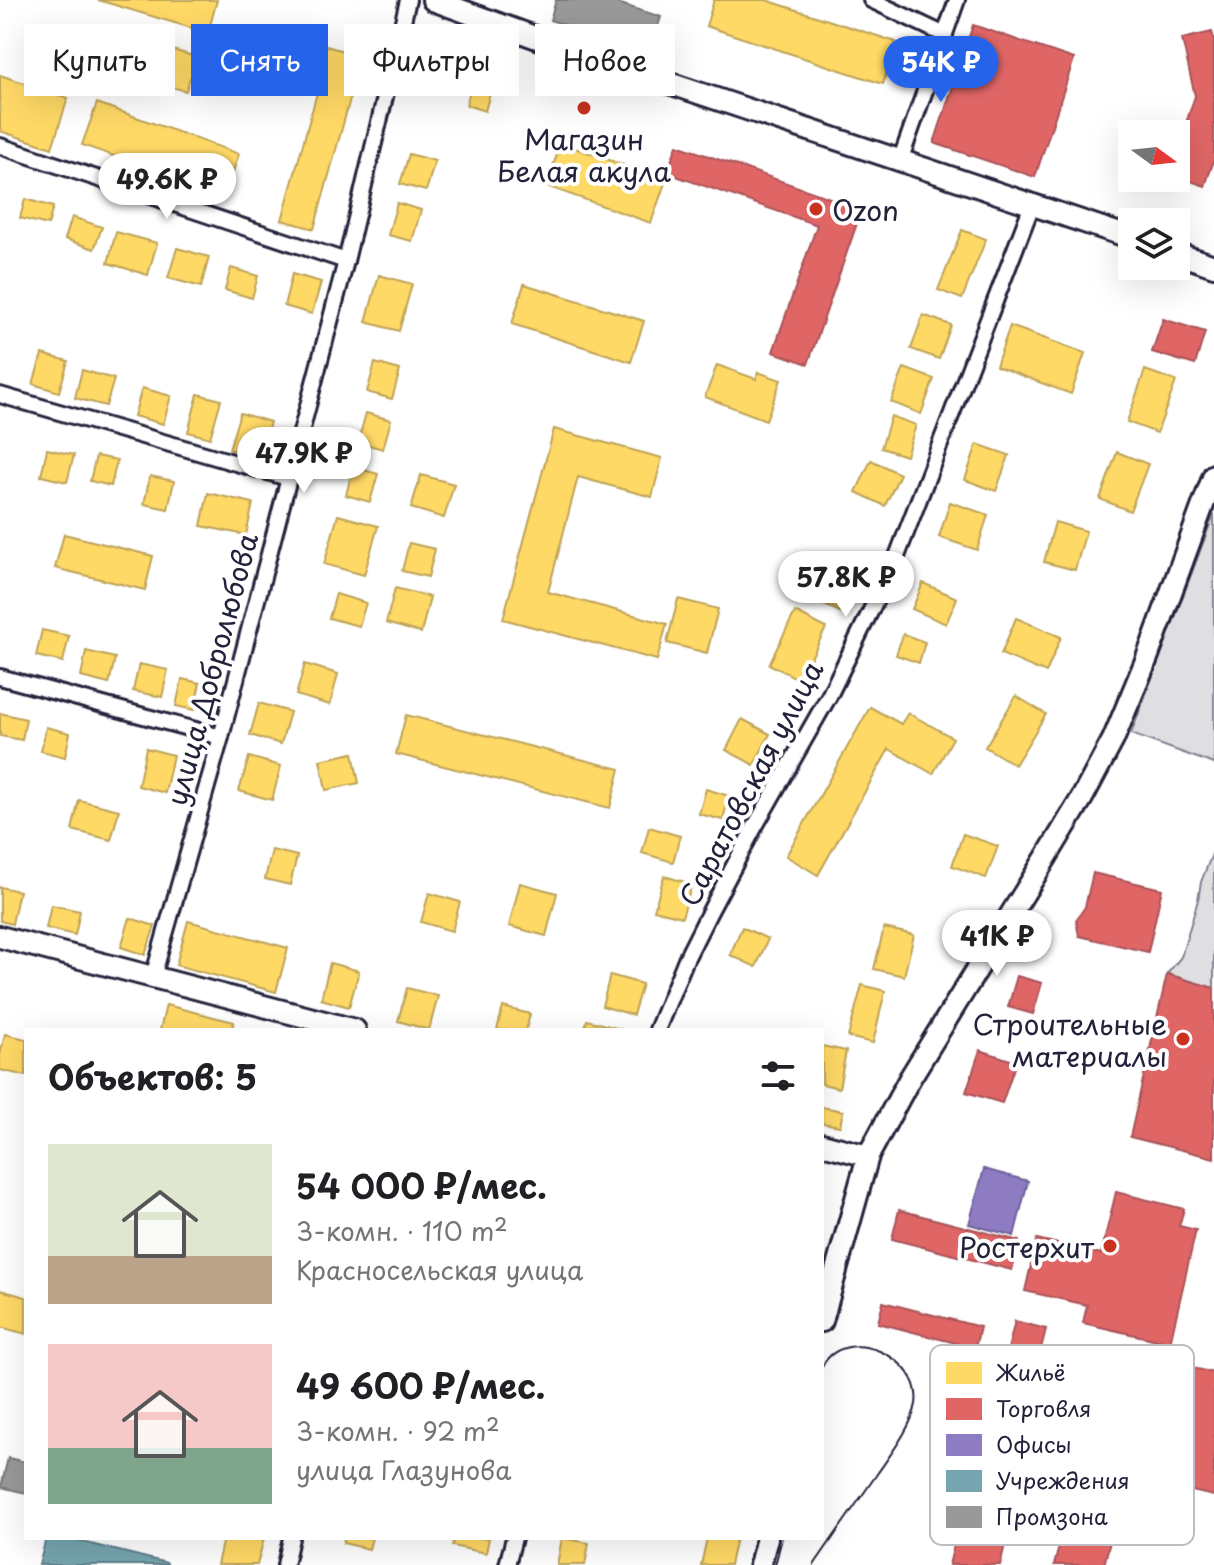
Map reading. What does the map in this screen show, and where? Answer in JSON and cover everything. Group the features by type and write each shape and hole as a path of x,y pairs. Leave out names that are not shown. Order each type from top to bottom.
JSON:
{"main road":[{"path":"433,0 573,51 1118,233"},
{"path":"1190,258 1214,266"},
{"path":"824,1314 868,1156 910,1078 1082,798 1113,740 1147,658 1214,475"},
{"path":"0,937 347,1028"},
{"path":"824,1145 868,1156"},
{"path":"760,1565 766,1540"}],"street":[{"name":"улица Добролюбова","path":"153,977 221,737 346,261 408,0"},
{"path":"871,0 945,35"},
{"path":"900,161 957,0"},
{"path":"0,146 346,261"},
{"name":"Саратовская улица","path":"658,1028 708,915 829,696 896,559 1032,205"},
{"path":"0,395 288,478"},
{"path":"0,677 221,737"},
{"path":"285,1565 291,1540"},
{"path":"507,1565 513,1540"}],"shaded area":[{"path":"1214,514 1214,764 1131,734"},
{"path":"1214,849 1214,988 1167,974 1181,957 1201,882"}],"building: Жильё":[{"path":"98,0 217,0 210,24 191,24 191,28"},
{"path":"714,0 766,0 896,42 883,84 706,26"},
{"path":"328,47 344,51 344,96 351,96 314,229 282,220 316,96 328,96"},
{"path":"175,51 191,55 191,78 186,91 175,88"},
{"path":"0,75 24,83 24,96 68,98 52,148 0,131"},
{"path":"469,96 489,96 485,111 466,105"},
{"path":"97,103 239,154 225,195 82,145"},
{"path":"561,143 666,180 651,223 546,186"},
{"path":"409,154 435,161 426,191 400,184"},
{"path":"25,199 53,207 48,225 20,218"},
{"path":"397,203 421,210 412,241 388,235"},
{"path":"72,217 102,227 94,249 65,239"},
{"path":"962,230 986,239 962,299 938,290"},
{"path":"116,232 157,243 148,275 108,263"},
{"path":"177,248 209,257 201,287 168,278"},
{"path":"231,268 258,276 252,298 225,290"},
{"path":"292,274 321,282 312,314 284,306"},
{"path":"379,275 412,284 399,331 366,322"},
{"path":"524,284 644,321 631,362 512,324"},
{"path":"923,315 951,325 939,359 911,349"},
{"path":"1010,326 1085,353 1071,394 996,366"},
{"path":"42,354 68,361 59,392 33,384"},
{"path":"375,363 400,370 392,399 367,392"},
{"path":"717,365 756,379 758,372 781,380 766,420 705,397"},
{"path":"904,368 934,379 921,414 891,402"},
{"path":"82,370 114,379 106,406 75,398"},
{"path":"1145,370 1176,381 1157,433 1127,422"},
{"path":"142,388 171,396 163,424 134,416"},
{"path":"198,394 221,400 210,438 188,432"},
{"path":"240,413 270,422 260,458 229,449"},
{"path":"366,413 391,420 383,449 358,442"},
{"path":"891,416 916,425 906,456 881,448"},
{"path":"554,429 662,458 652,497 578,477 548,592 667,624 657,660 503,619"},
{"path":"977,444 1009,455 996,491 965,480"},
{"path":"47,449 74,455 67,482 41,476"},
{"path":"1117,452 1148,464 1130,511 1100,499"},
{"path":"96,456 117,460 111,486 90,481"},
{"path":"871,460 900,474 885,506 856,492"},
{"path":"353,467 378,474 370,502 346,495"},
{"path":"421,475 454,484 444,518 411,508"},
{"path":"150,476 174,481 168,509 144,504"},
{"path":"208,493 253,503 246,535 201,526"},
{"path":"950,502 988,515 977,550 939,537"},
{"path":"338,515 378,526 364,575 324,564"},
{"path":"1055,522 1086,531 1075,570 1044,562"},
{"path":"64,534 153,556 145,590 55,568"},
{"path":"409,543 435,549 428,577 402,571"},
{"path":"833,555 862,568 842,613 813,600"},
{"path":"923,583 957,598 946,624 912,609"},
{"path":"395,588 430,597 421,633 386,623"},
{"path":"336,594 366,603 359,626 329,618"},
{"path":"678,599 718,609 707,653 667,643"},
{"path":"795,612 826,628 800,680 769,664"},
{"path":"1016,618 1061,637 1046,673 1001,654"},
{"path":"42,630 69,636 63,662 36,656"},
{"path":"903,634 925,642 919,663 896,655"},
{"path":"86,651 115,658 109,684 81,677"},
{"path":"139,664 168,670 162,697 133,691"},
{"path":"305,664 338,674 330,705 296,695"},
{"path":"182,679 200,683 194,710 176,706"},
{"path":"1016,696 1046,714 1015,765 985,747"},
{"path":"259,703 290,712 281,744 250,735"},
{"path":"870,707 901,724 908,713 953,738 933,774 889,749 818,875 786,856"},
{"path":"0,713 26,719 22,740 0,736"},
{"path":"406,715 620,769 610,808 396,754"},
{"path":"742,719 770,734 754,765 726,750"},
{"path":"46,727 70,733 65,757 41,751"},
{"path":"146,748 173,755 165,793 138,786"},
{"path":"353,753 359,783 326,790 320,760"},
{"path":"249,757 281,766 272,800 239,791"},
{"path":"706,789 729,796 723,820 699,814"},
{"path":"79,800 119,810 111,840 72,830"},
{"path":"649,827 680,836 673,862 642,853"},
{"path":"963,834 998,846 986,878 952,866"},
{"path":"272,850 297,856 290,885 265,879"},
{"path":"664,876 692,884 682,917 654,910"},
{"path":"520,883 557,893 546,936 509,926"},
{"path":"0,887 19,891 12,924 0,921"},
{"path":"429,893 460,902 452,931 421,922"},
{"path":"51,905 80,911 75,935 46,928"},
{"path":"130,918 155,926 145,955 121,947"},
{"path":"188,921 288,948 276,992 176,965"},
{"path":"742,927 768,939 756,967 730,955"},
{"path":"884,928 914,935 904,976 874,969"},
{"path":"330,963 359,971 349,1007 321,999"},
{"path":"610,975 642,984 633,1015 602,1006"},
{"path":"862,985 885,991 873,1043 848,1037"},
{"path":"407,988 438,996 430,1028 398,1021"},
{"path":"166,1005 234,1022 232,1028 160,1028"},
{"path":"503,1007 530,1014 526,1028 498,1028"},
{"path":"587,1020 617,1028 585,1028"},
{"path":"5,1034 24,1039 24,1076 0,1070"},
{"path":"824,1046 846,1051 839,1088 824,1084"},
{"path":"824,1107 843,1111 840,1126 824,1123"},
{"path":"0,1290 24,1296 24,1333 0,1327"},
{"path":"223,1540 263,1540 257,1565 217,1565"},
{"path":"344,1540 371,1540 369,1549 343,1543"},
{"path":"454,1540 489,1540 486,1553 452,1546"},
{"path":"562,1540 589,1543 585,1565 557,1565"},
{"path":"707,1540 736,1540 730,1565 701,1565"}],"building: Торговля":[{"path":"973,25 1074,59 1035,177 934,143"},
{"path":"1212,32 1214,39 1214,160 1205,186 1190,181 1190,120 1187,120 1195,96 1182,39"},
{"path":"677,145 862,209 808,364 773,352 817,225 667,173"},
{"path":"1163,319 1205,332 1195,365 1152,352"},
{"path":"1093,873 1162,889 1148,952 1079,936 1076,920 1085,907"},
{"name":"Строительные материалы","path":"1167,974 1214,988 1214,1158 1130,1137"},
{"path":"1017,976 1042,983 1033,1014 1008,1007"},
{"path":"980,1050 1016,1062 1002,1103 966,1092"},
{"path":"1116,1192 1184,1209 1179,1226 1196,1230 1170,1343 1083,1323 1087,1305 1025,1291 1037,1239 1101,1254"},
{"path":"899,1210 1019,1241 1012,1270 892,1239"},
{"path":"883,1302 980,1327 976,1345 963,1345 878,1323"},
{"path":"1015,1321 1046,1329 1042,1345 1009,1345"},
{"path":"1194,1368 1214,1373 1214,1496 1194,1492"},
{"path":"954,1545 1005,1545 1000,1565 949,1565"},
{"path":"1059,1545 1109,1545 1104,1565 1054,1565"}],"building: Офисы":[{"path":"984,1169 1028,1181 1014,1236 969,1224"}],"building: Учреждения":[{"path":"45,1540 75,1540 167,1563 167,1565 39,1565"}],"building: Промзона":[{"path":"556,0 608,0 661,17 659,24 562,24 550,20"},
{"path":"8,1458 24,1462 24,1493 1,1487"}],"tram line":[{"path":"814,1565 900,1440 916,1404 915,1387 907,1372 880,1351 847,1347 832,1354 824,1364"},
{"path":"775,1565 781,1540"}],"place":[{"name":"Магазин Белая акула","path":"584,108"},
{"name":"Ozon","path":"816,209"},
{"name":"Строительные материалы","path":"1183,1039"},
{"name":"Ростерхит","path":"1110,1246"}]}
